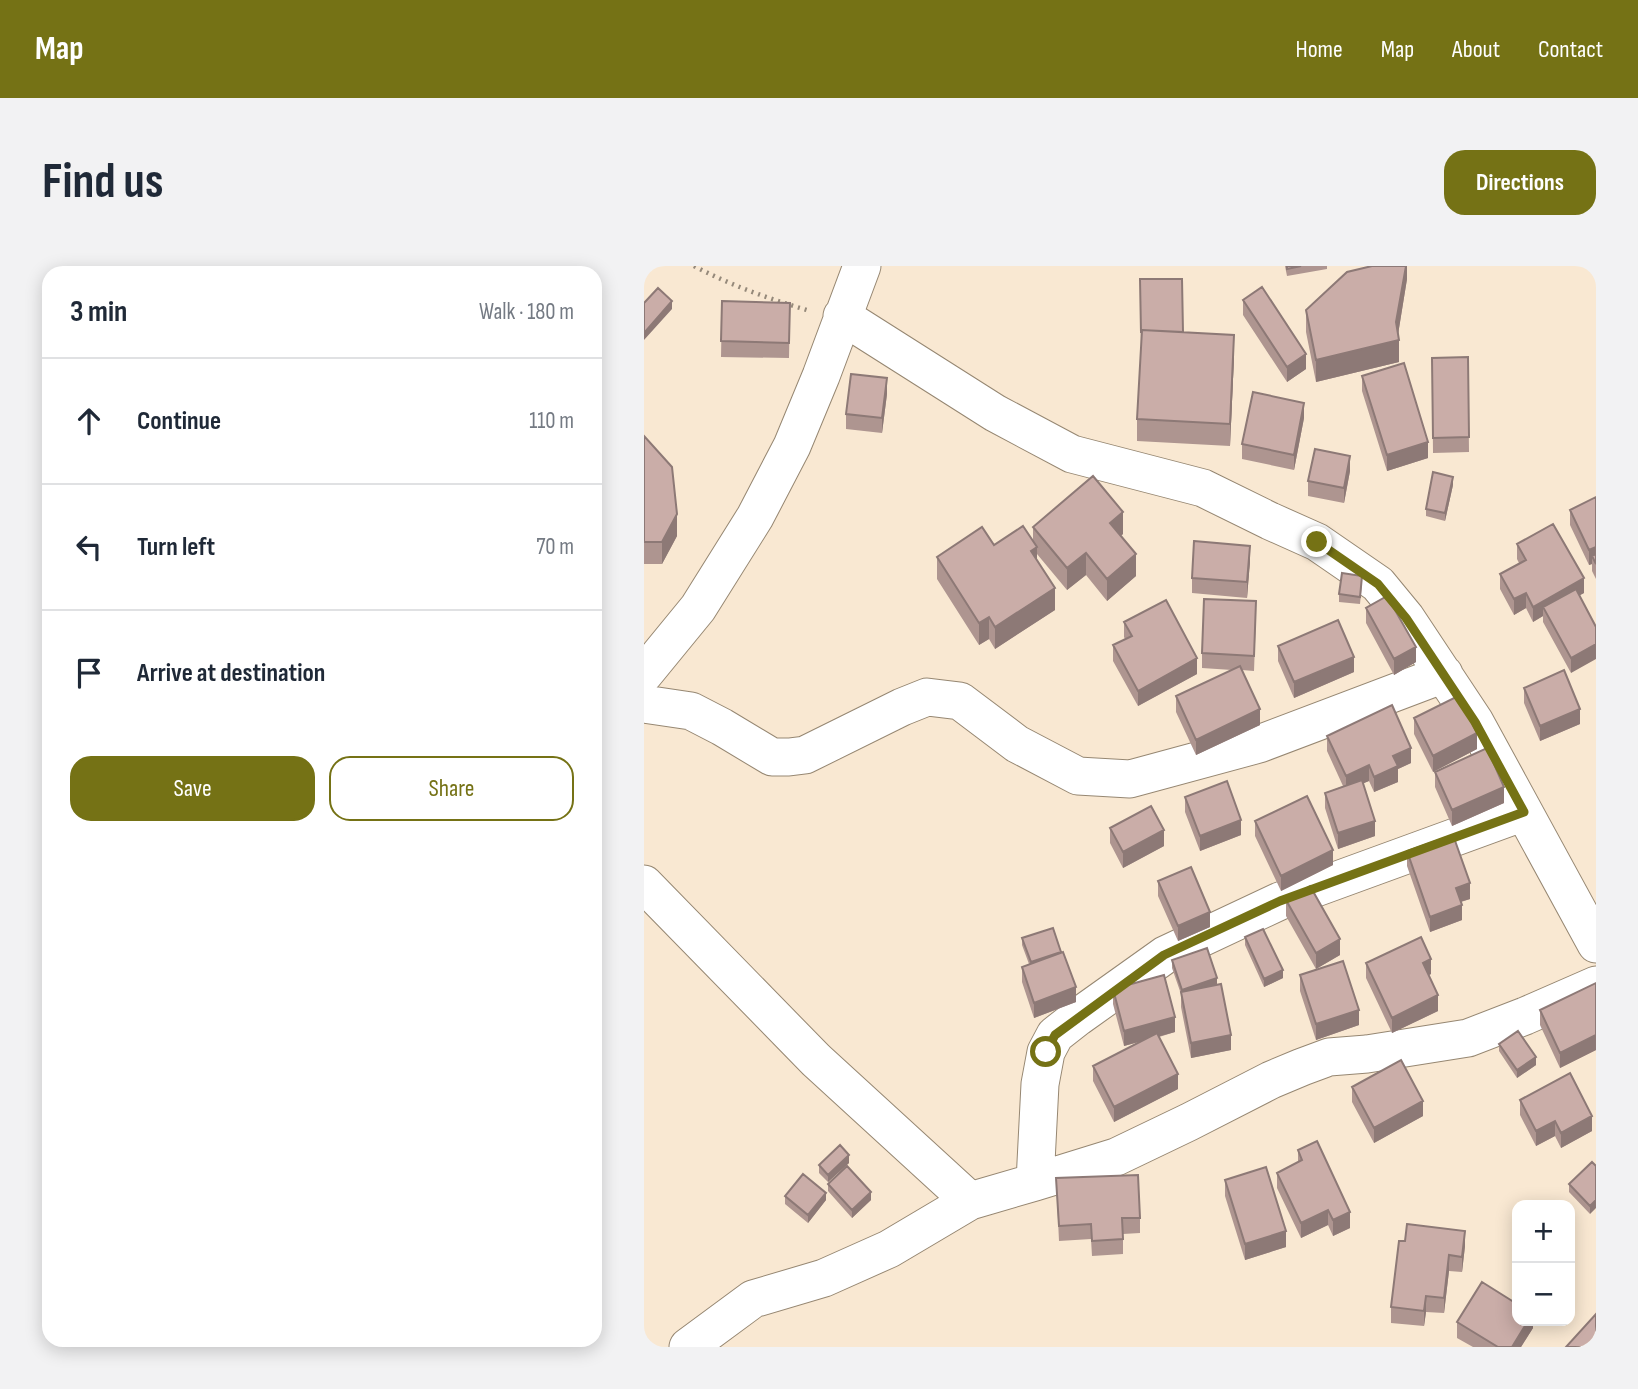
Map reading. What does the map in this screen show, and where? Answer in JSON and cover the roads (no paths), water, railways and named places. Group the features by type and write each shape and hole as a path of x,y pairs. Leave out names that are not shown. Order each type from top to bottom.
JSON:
{"street":[{"path":"644,674 698,608 755,517 792,446 862,266"},
{"path":"842,318 995,413 1072,454 1203,488 1317,542 1378,584 1406,618 1475,722 1596,944"},
{"path":"644,704 691,711 772,757 789,757 805,755 926,696 960,701 1017,744 1078,776 1130,779 1259,744 1444,674"},
{"path":"1035,1182 1040,1084 1046,1052 1055,1035 1078,1017 1164,955 1280,901 1524,812"},
{"path":"644,884 816,1060 970,1201"},
{"path":"688,1347 753,1299 824,1278 889,1249 970,1201 1116,1157 1271,1080 1329,1057 1367,1054 1468,1038 1596,985"}]}
